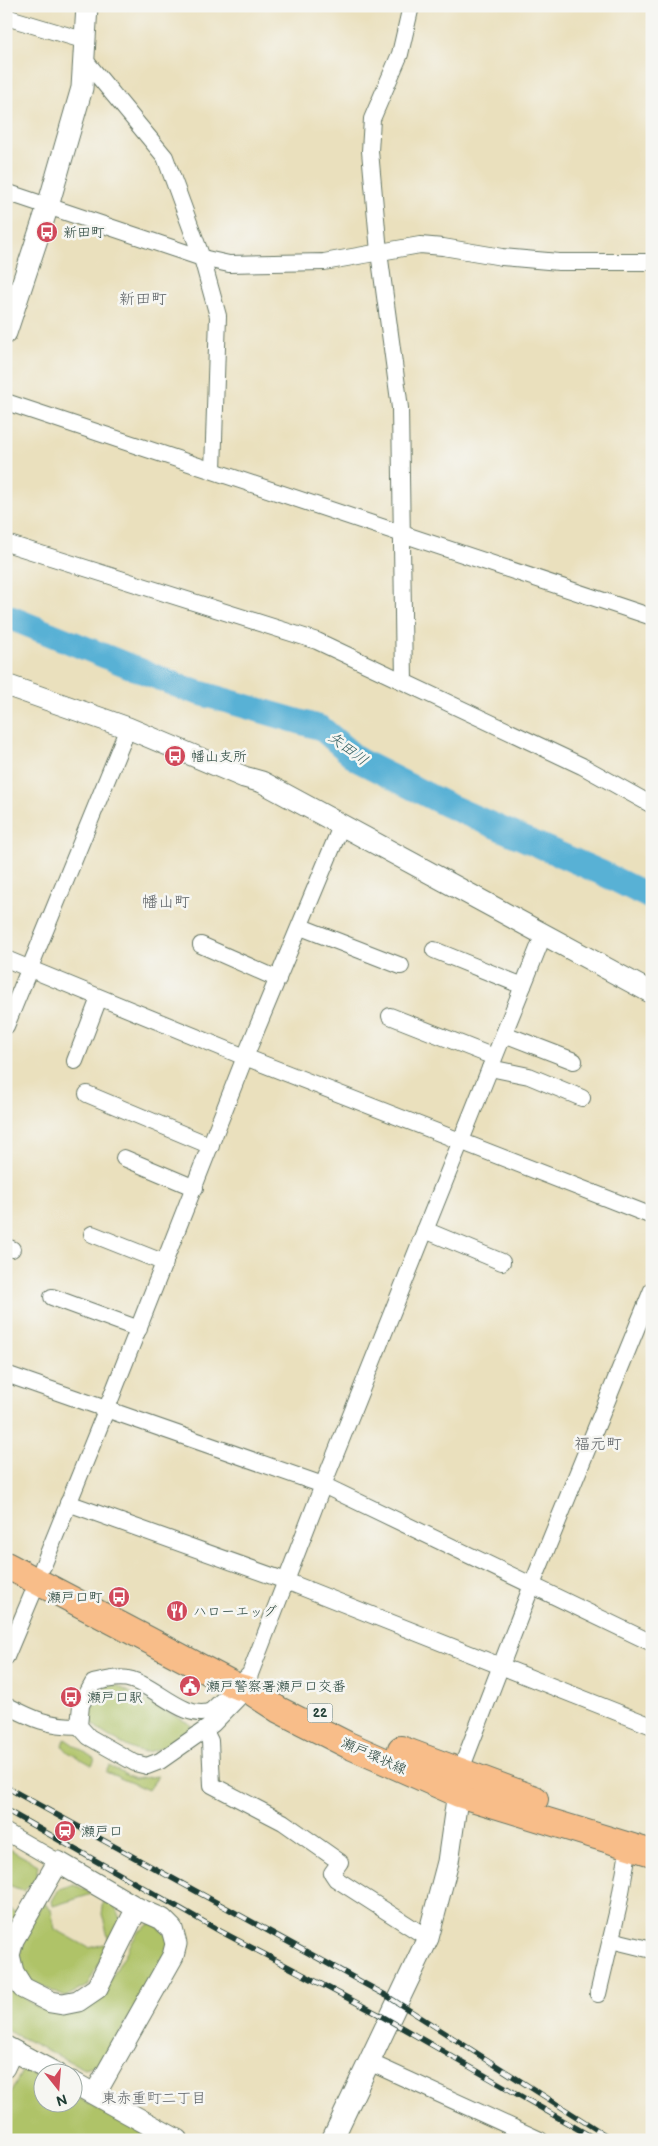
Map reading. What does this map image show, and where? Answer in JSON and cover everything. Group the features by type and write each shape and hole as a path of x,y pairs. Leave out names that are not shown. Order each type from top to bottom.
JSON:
{"main road":[{"name":"瀬戸環状線","path":"6,1548 41,1574 244,1683 318,1712 460,1783 644,1846"},
{"name":"瀬戸環状線","path":"6,1565 41,1574"}],"street":[{"path":"6,333 48,206 82,88 87,6"},
{"path":"404,681 404,534 400,408 379,252 370,151 372,119 400,54 411,6"},
{"path":"6,17 85,50 165,157 202,258 218,316 213,470"},
{"path":"6,192 202,258 229,264 324,262 420,246 443,247 502,257 560,262 652,262"},
{"path":"6,402 652,618"},
{"path":"6,544 317,641 582,766 652,805"},
{"path":"6,685 128,728 244,777 262,782 342,824 543,936 652,993"},
{"path":"6,1026 128,728"},
{"path":"6,1658 139,1330 245,1056 301,926 342,824"},
{"path":"301,926 401,966"},
{"path":"244,1683 211,1712 196,1714 187,1712 133,1680 112,1678 93,1683 80,1705 79,1726 89,1737 135,1763 147,1766 160,1761 182,1744 204,1731 244,1683 543,936"},
{"path":"201,945 278,979"},
{"path":"434,950 523,986"},
{"path":"6,959 99,998 652,1216"},
{"path":"75,1061 99,998"},
{"path":"390,1016 492,1062 582,1098"},
{"path":"504,1034 574,1061"},
{"path":"87,1094 211,1146"},
{"path":"124,1158 195,1188"},
{"path":"425,1230 502,1262"},
{"path":"92,1234 165,1262"},
{"path":"332,2140 407,1987 428,1938 448,1862 460,1783 500,1666 652,1290"},
{"path":"52,1297 139,1330"},
{"path":"6,1374 108,1408 323,1485 652,1643"},
{"path":"68,1503 286,1581 652,1726"},
{"path":"6,1704 29,1717 55,1726 79,1726"},
{"path":"204,1731 210,1741 212,1785 283,1822 340,1862 332,1873 336,1879 428,1938"},
{"path":"6,1832 137,1908 162,1919 172,1929 176,1944 173,1956 95,2094"},
{"path":"598,1994 611,1940 644,1846"},
{"path":"58,1862 12,1940 9,1955 13,1972 23,1988 50,2002 63,2004 78,2001 97,1988 137,1908"},
{"path":"611,1940 652,1950"},
{"path":"9,2056 32,2065"},
{"path":"369,2062 540,2140"},
{"path":"82,2087 177,2140"}],"green space":[{"path":"108,1685 116,1685 190,1724 192,1729 156,1750 141,1752 128,1747 99,1729 93,1724 91,1718 91,1711"},
{"path":"65,1739 95,1759 92,1765 68,1752 62,1745"},
{"path":"109,1766 134,1779 158,1776 148,1790 106,1772"},
{"path":"6,1847 38,1865 36,1879 24,1891 6,1884"},
{"path":"74,1884 92,1894 53,1906 52,1901 59,1889"},
{"path":"104,1900 116,1908 121,1922 109,1941 102,1914"},
{"path":"43,1902 51,1909 55,1929 89,1948 104,1944 107,1947 87,1986 65,1997 25,1978 21,1967 21,1947 24,1938"},
{"path":"6,1906 16,1913 6,1933"},
{"path":"153,1922 173,1941 102,2064 85,2069 82,2068 82,2064 75,2064 6,2030 6,1978 16,1993 40,2009 73,2011 106,1987 138,1932"},
{"path":"23,2069 32,2074 32,2114 82,2114 82,2100 155,2140 6,2140 6,2102"}],"waterway":[{"name":"矢田川","path":"6,616 186,689 321,728 358,760 447,805 602,873 652,898"}],"railway":[{"path":"6,1787 387,1996 613,2140"},
{"path":"6,1810 220,1931 378,2014 597,2140"}],"place":[{"name":"新田町","path":"47,232"},
{"name":"幡山支所","path":"175,756"},
{"name":"瀬戸口町","path":"119,1597"},
{"name":"ハローエッグ","path":"177,1611"},
{"name":"瀬戸警察署瀬戸口交番","path":"190,1686"},
{"name":"瀬戸口駅","path":"71,1697"},
{"name":"瀬戸口","path":"65,1831"}],"district":[{"name":"新田町","path":"143,299"},
{"name":"幡山町","path":"166,902"},
{"name":"福元町","path":"598,1444"},
{"name":"東赤重町二丁目","path":"154,2098"}]}
